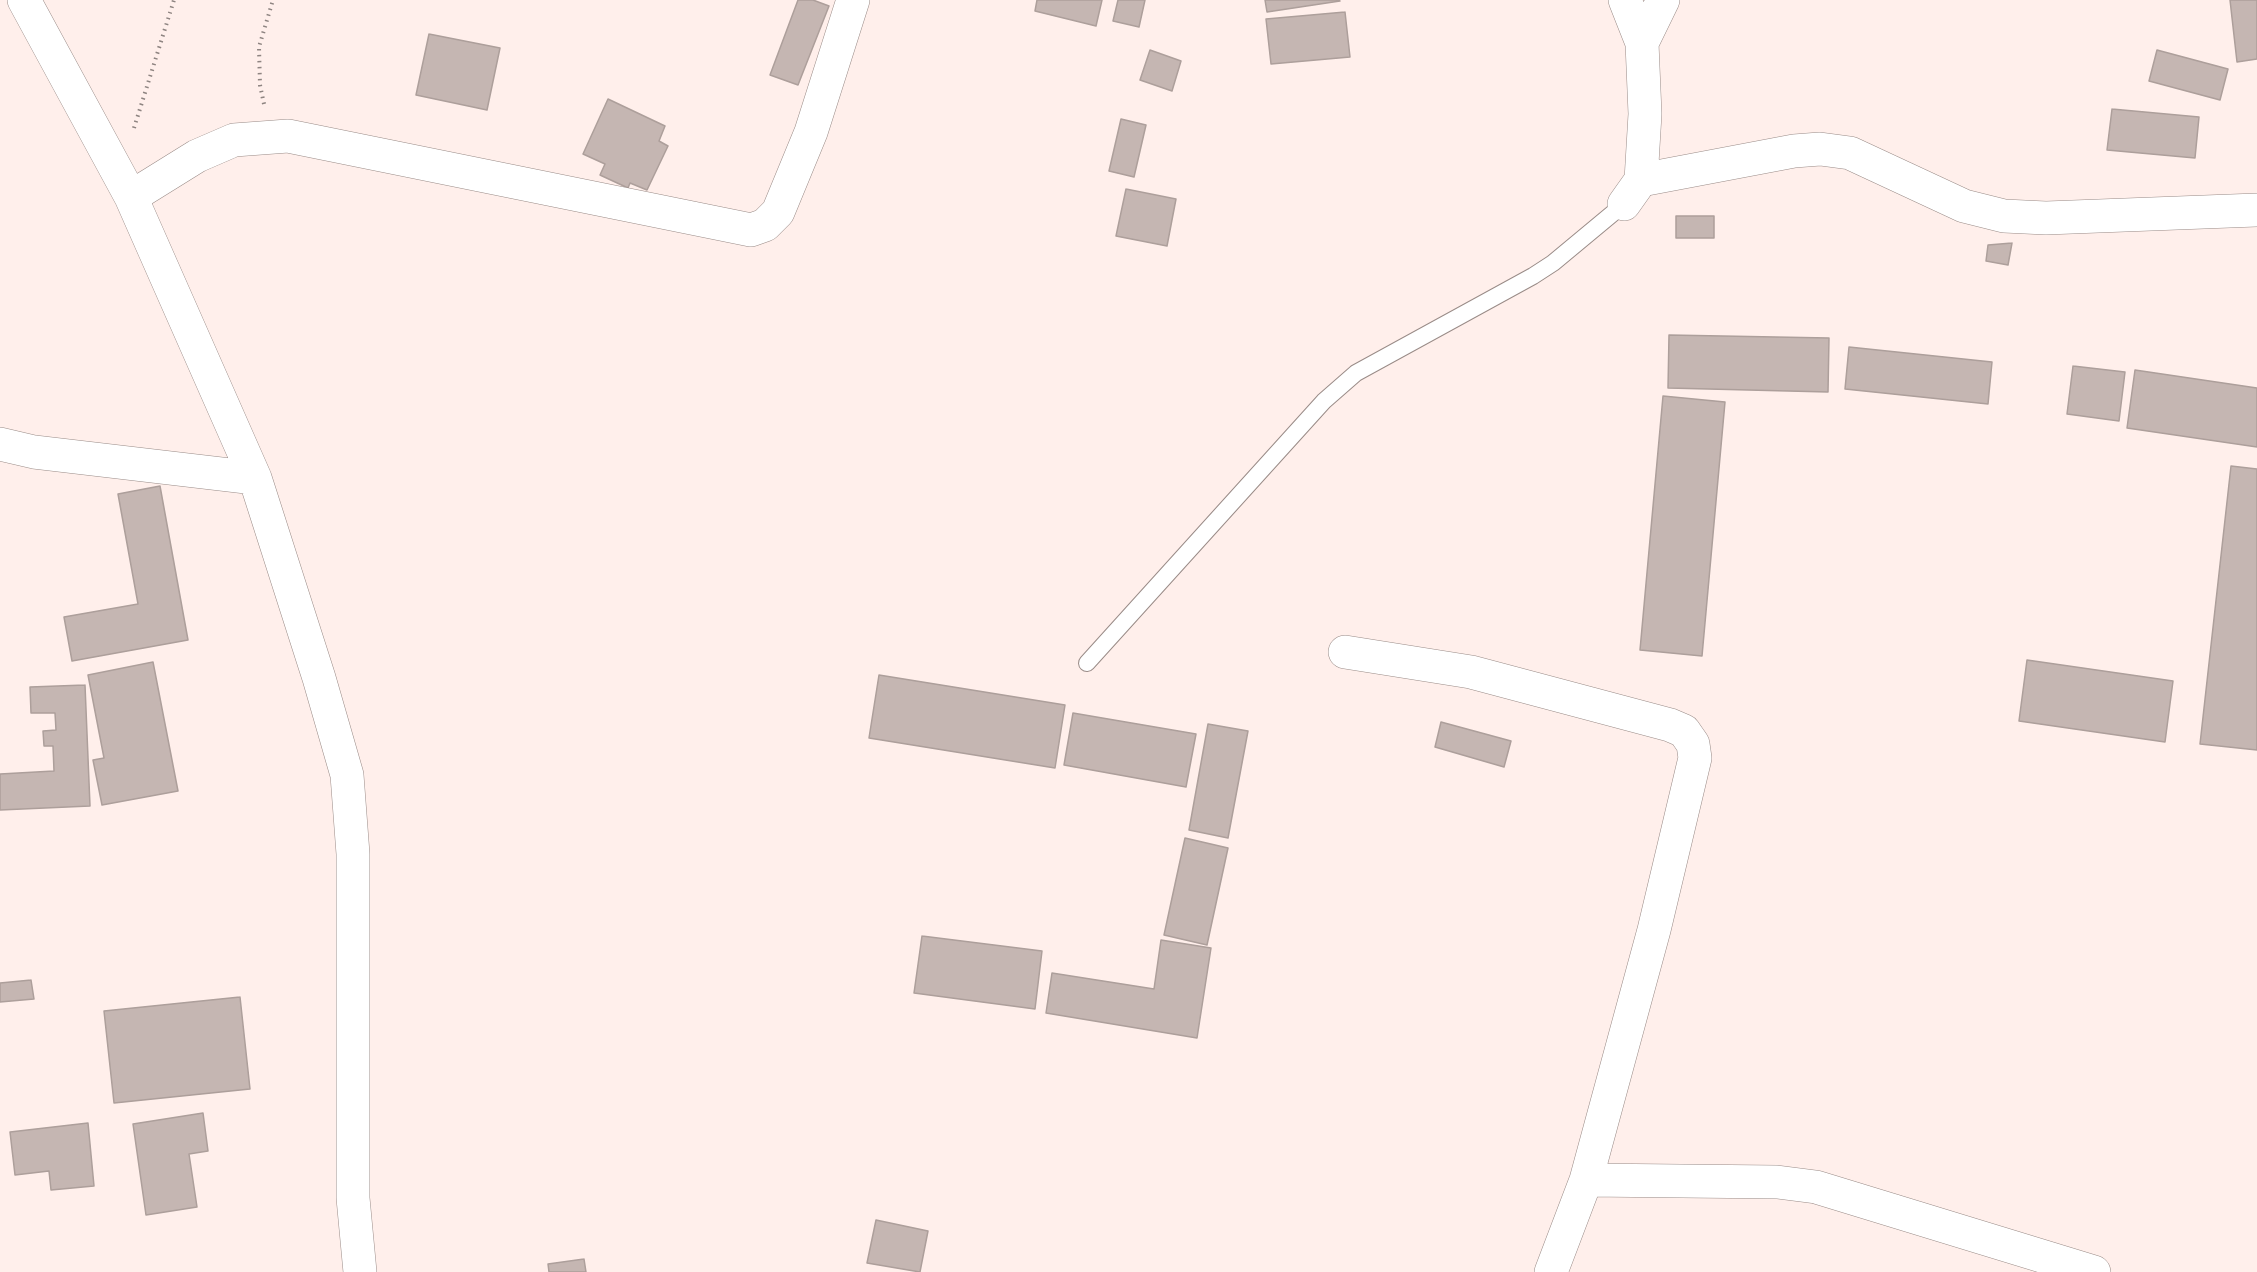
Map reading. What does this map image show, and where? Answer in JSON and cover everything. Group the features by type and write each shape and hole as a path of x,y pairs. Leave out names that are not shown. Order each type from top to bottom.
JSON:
{"street":[{"path":"24,0 124,185 255,478 319,678 347,775 354,854 353,1198 360,1272"},
{"path":"124,185 234,140 288,136 751,230 765,225 778,213 811,132 853,0"},
{"path":"1625,0 1642,44 1645,114 1632,192 1794,151 1820,149 1850,153 1964,206 2004,216 2046,218 2257,210"},
{"path":"1642,44 1663,0"},
{"path":"0,444 34,452 255,478"},
{"path":"1345,652 1471,672 1670,725 1684,731 1693,744 1695,758 1654,930 1586,1180 1551,1272"},
{"path":"1586,1180 1777,1182 1816,1187 2094,1272"}],"lane":[{"path":"1087,663 1324,401 1356,374 1553,263 1632,192"}],"path":[{"path":"124,185 174,0"},
{"path":"273,0 266,16 259,47 260,85 267,112 288,136"}],"building":[{"path":"798,0 813,0 829,6 798,85 770,75"},
{"path":"1037,0 1102,0 1096,26 1035,11"},
{"path":"1118,0 1145,0 1139,27 1113,21"},
{"path":"1265,0 1339,0 1340,1 1267,12"},
{"path":"2230,0 2257,0 2257,59 2237,62"},
{"path":"1345,12 1350,57 1271,64 1266,19"},
{"path":"429,34 500,48 487,110 416,95"},
{"path":"1150,50 1181,61 1172,91 1140,80"},
{"path":"2157,50 2228,69 2220,100 2149,81"},
{"path":"608,99 665,126 659,141 668,146 647,190 630,183 628,188 600,175 605,164 583,154"},
{"path":"2112,109 2199,117 2195,158 2107,150"},
{"path":"1121,119 1146,125 1134,177 1109,171"},
{"path":"1126,189 1176,199 1167,246 1116,236"},
{"path":"1676,216 1714,216 1714,238 1676,238"},
{"path":"2012,243 2008,265 1986,261 1988,245"},
{"path":"1669,335 1829,338 1828,392 1668,388"},
{"path":"1849,347 1992,362 1988,404 1845,389"},
{"path":"2073,366 2125,372 2119,421 2067,414"},
{"path":"2135,370 2257,388 2257,447 2127,428"},
{"path":"1663,396 1725,402 1702,656 1640,650"},
{"path":"2231,466 2257,469 2257,750 2200,744"},
{"path":"160,486 188,640 72,661 64,617 138,604 118,494"},
{"path":"2027,660 2173,681 2165,742 2019,721"},
{"path":"153,662 178,791 102,805 93,760 104,758 88,675"},
{"path":"879,675 1065,705 1055,768 869,738"},
{"path":"85,685 90,806 0,810 0,774 54,771 53,746 44,746 43,731 56,730 55,713 31,713 30,687"},
{"path":"1073,713 1196,734 1186,787 1064,765"},
{"path":"1441,722 1511,741 1504,767 1435,747"},
{"path":"1208,724 1248,731 1228,838 1189,830"},
{"path":"1185,838 1228,848 1207,945 1164,935"},
{"path":"922,936 1042,951 1035,1009 914,993"},
{"path":"1161,940 1211,948 1197,1038 1046,1013 1052,973 1154,989"},
{"path":"31,980 34,999 0,1002 0,983"},
{"path":"240,997 250,1089 114,1103 104,1011"},
{"path":"203,1113 208,1151 189,1154 197,1207 146,1215 133,1124"},
{"path":"88,1123 94,1186 51,1190 49,1171 15,1175 10,1132"},
{"path":"876,1220 928,1231 920,1272 867,1263"},
{"path":"584,1259 586,1272 549,1272 548,1264"}]}
